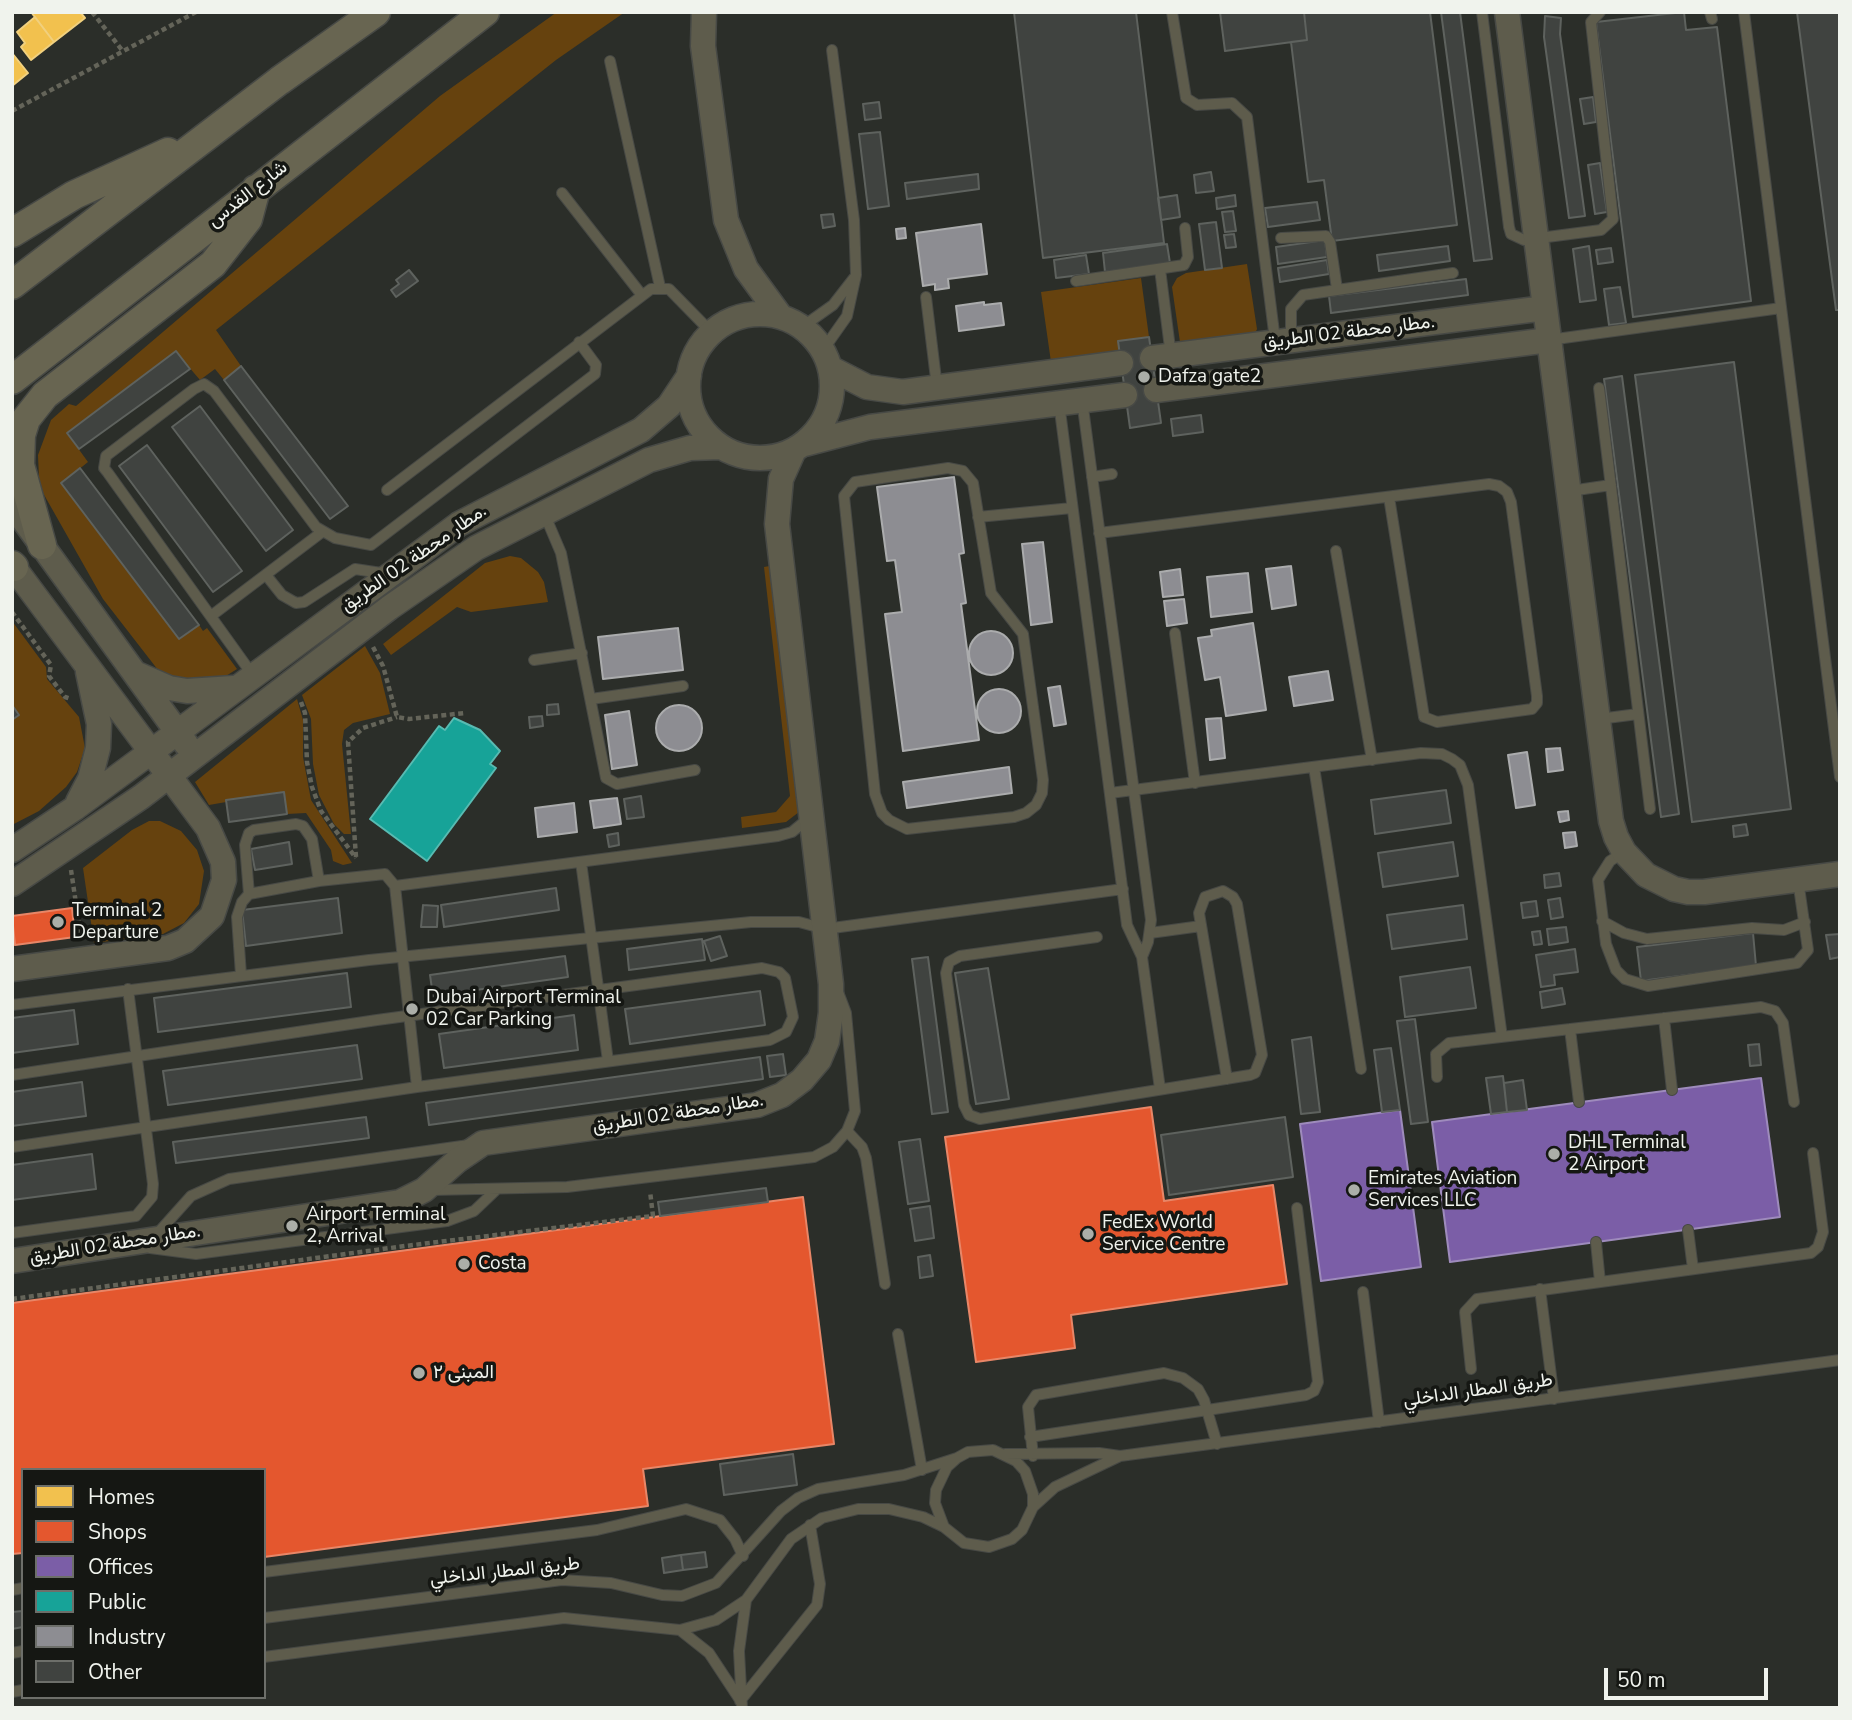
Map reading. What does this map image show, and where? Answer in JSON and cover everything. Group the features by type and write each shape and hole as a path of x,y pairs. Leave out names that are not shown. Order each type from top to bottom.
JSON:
{"main road":[{"path":"12,285 206,136 376,12"},
{"name":"شارع القدس","path":"12,380 485,12"},
{"path":"12,233 74,195 206,136"},
{"path":"42,545 20,465 21,435 26,419 45,395 213,264 247,219 256,189"}],"street":[{"path":"704,12 703,46 726,220 746,269 792,322 850,380 885,391 937,389 1121,363"},
{"path":"1507,12 1611,821 1624,852 1646,875 1674,889 1704,892 1840,874"},
{"name":"مطار محطة 02 الطريق.","path":"1161,357 1545,308"},
{"path":"792,322 759,314 737,318 712,333 693,360 689,376 690,403 694,416 710,439 721,447 750,458 780,456 799,447 870,428 1125,395"},
{"name":"مطار محطة 02 الطريق.","path":"1156,390 1549,340"},
{"path":"1280,374 1283,341"},
{"path":"799,447 820,426 830,404 827,359"},
{"path":"1067,370 1070,401"},
{"name":"مطار محطة 02 الطريق.","path":"12,850 75,808 243,681 459,524 640,430 668,406 689,376"},
{"name":"مطار محطة 02 الطريق.","path":"12,884 169,777 361,629 476,548 649,460 690,448 721,447"},
{"name":"مطار محطة 02 الطريق.","path":"12,1261 400,1202 424,1190 458,1160 483,1143 757,1105 782,1095 802,1080 819,1060 827,1041 831,984 777,524 781,479 799,447"},
{"path":"12,503 196,757"},
{"path":"12,970 168,948 185,941 212,916 220,899 224,880 218,844 13,566"},
{"path":"75,808 90,779 98,748 99,724 86,665"},
{"path":"136,673 152,682 187,691 243,681"}],"lane":[{"path":"1172,12 1186,98 1197,105 1232,103 1247,117 1283,341"},
{"path":"1482,12 1508,227 1517,238 1601,230 1613,219 1591,28 1593,17 1600,12"},
{"path":"1744,12 1840,777"},
{"path":"827,359 846,316 856,275 854,220 832,50"},
{"path":"610,61 660,287"},
{"path":"562,193 641,294"},
{"path":"1076,282 1184,265 1187,261 1185,228"},
{"path":"1281,238 1326,236 1330,242 1337,289"},
{"path":"1160,269 1161,357"},
{"path":"1283,341 1295,301 1303,295 1453,273"},
{"path":"792,322 833,305 856,275"},
{"path":"387,490 641,294 660,287 676,295 712,333"},
{"path":"926,297 937,389"},
{"path":"1549,340 1781,308"},
{"path":"243,681 211,616 104,468 106,456 204,384 214,391 310,521 322,532 363,546 377,542 595,374 596,365 579,342"},
{"path":"1599,388 1650,809"},
{"path":"1070,401 1092,477 1134,790 1150,933 1142,957"},
{"path":"1070,401 1072,508 1127,925 1142,957 1160,1089"},
{"path":"956,468 969,476 973,483 978,517 991,593 999,607 1019,627 1025,642 1043,780 1042,793 1036,805 1026,813 1014,817 906,829 889,820 875,794 844,496 855,482 956,468"},
{"path":"1092,477 1111,474"},
{"path":"1100,533 1489,484 1499,486 1507,492 1538,696 1532,709 1437,722 1424,717 1389,497"},
{"path":"1569,491 1611,485"},
{"path":"978,517 1072,508"},
{"path":"544,512 561,553 604,774 610,782 617,784 695,770"},
{"path":"211,616 322,532"},
{"path":"1336,551 1372,760"},
{"path":"266,575 282,595 296,603 304,602 347,571 363,568 389,574"},
{"path":"1175,633 1195,783"},
{"path":"534,660 582,653"},
{"path":"591,699 683,686"},
{"path":"1599,719 1638,714"},
{"path":"1110,793 1432,752 1452,759 1465,774 1502,1037"},
{"path":"1314,767 1361,1069"},
{"path":"395,887 778,836 802,826 811,816"},
{"path":"249,894 245,845 249,833 254,830 296,824 303,826 312,839 319,881"},
{"path":"1624,852 1610,861 1598,880 1606,944 1616,970 1636,984 1648,986 1797,963 1808,950 1798,880"},
{"path":"581,862 608,1061"},
{"path":"241,975 237,917 242,902 249,894 378,872 386,874 395,887 417,1087"},
{"path":"12,1005 241,975 591,938 775,921 799,922 825,929 1122,889"},
{"path":"1097,937 960,956 949,962 946,973 966,1111 980,1119 1227,1079 1255,1073 1262,1055 1237,904 1233,897 1223,891 1205,897 1199,907 1227,1079"},
{"path":"1602,921 1624,933 1647,939 1752,928 1784,930 1805,922"},
{"path":"1150,933 1201,926"},
{"path":"12,1075 409,1016 771,968 785,978 793,1017 786,1032 771,1040 417,1087 12,1147"},
{"path":"424,1190 495,1191 649,1179 814,1157 833,1147 847,1131 855,1111 846,1013 831,984"},
{"path":"12,1233 136,1216 146,1208 152,1196 128,989"},
{"path":"1437,1077 1436,1054 1443,1045 1760,1007 1775,1011 1783,1023 1794,1101"},
{"path":"1664,1018 1672,1090"},
{"path":"1570,1029 1579,1102"},
{"path":"847,1131 862,1147 866,1158 885,1284"},
{"path":"483,1143 229,1179 191,1196 145,1241 166,1252 196,1254 447,1221 474,1210 495,1191"},
{"path":"1471,1369 1465,1321 1469,1305 1486,1296 1804,1255 1818,1247 1824,1233 1813,1153"},
{"path":"1030,1437 1306,1395 1316,1387 1297,1208"},
{"path":"1688,1230 1693,1269"},
{"path":"1595,1242 1600,1282"},
{"path":"1540,1289 1554,1399"},
{"path":"1363,1292 1379,1422"},
{"path":"898,1334 922,1471"},
{"name":"طريق المطار الداخلي","path":"1005,1454 1032,1456 1099,1453 1120,1456 1840,1360"},
{"path":"1032,1456 1028,1407 1036,1395 1164,1373 1191,1383 1204,1400 1217,1444"},
{"path":"266,1657 564,1618 680,1630 716,1620 746,1600 778,1553 810,1525 840,1512 874,1508 904,1511 944,1527 964,1543 989,1547 1001,1545 1022,1530 1033,1507 1031,1482 1025,1471 1005,1454 981,1450 957,1458 947,1467 936,1490 935,1503 944,1527"},
{"name":"طريق المطار الداخلي","path":"1033,1507 1068,1480 1120,1456"},
{"name":"طريق المطار الداخلي","path":"266,1618 562,1580 611,1583 682,1596 716,1583 743,1556 780,1511 798,1498 839,1485 922,1471 957,1458"},
{"path":"266,1572 597,1530 686,1509 720,1520 735,1539 743,1556"},
{"path":"741,1704 817,1605 820,1584 810,1525"},
{"path":"741,1704 739,1651 746,1600"},
{"path":"680,1630 709,1653 741,1704"}],"path":[{"path":"92,12 122,50"},
{"path":"12,111 195,12"},
{"path":"12,612 51,664 50,676 65,698 74,700"},
{"path":"361,629 383,666 397,717"},
{"path":"290,684 300,697 305,713 307,762 321,811 356,858 348,742 363,728 397,717 409,719 465,713"},
{"path":"71,869 85,960"},
{"path":"12,1299 653,1216 649,1179"}],"shaded area":[{"path":"557,12 625,12 556,60 216,330 241,366 224,380 215,369 200,380 176,352 67,433 88,462 62,483 179,639 199,625 203,631 207,628 237,669 218,681 181,682 158,670 103,599 43,493 38,455 51,420 69,404 76,406 440,96"},
{"path":"1247,264 1257,329 1254,336 1181,349 1172,287 1177,278 1186,273"},
{"path":"1141,278 1149,337 1118,341 1119,352 1051,362 1041,292"},
{"path":"510,556 521,558 538,572 544,582 548,602 471,612 457,607 391,655 383,644 485,563"},
{"path":"775,565 799,812 786,822 742,828 741,817 776,812 790,796 764,567"},
{"path":"12,621 46,667 47,679 79,717 85,748 77,772 66,787 39,811 12,825 12,720 19,715 12,705"},
{"path":"365,646 380,673 390,714 353,723 344,730 342,744 351,834 344,834 334,824 319,795 313,764 311,719 302,695"},
{"path":"297,699 303,720 303,757 311,800 352,863 343,865 333,861 331,850 306,813 287,814 284,792 209,805 195,782"},
{"path":"149,821 160,821 181,831 197,850 204,871 199,904 184,923 163,934 94,943 83,868 132,830"}],"building: Homes":[{"path":"31,12 80,12 85,18 54,42"},
{"path":"35,17 54,42 31,60 21,47 25,43 17,32"},
{"path":"12,53 28,73 12,86"}],"building: Shops":[{"path":"72,908 75,937 15,945 12,916"},
{"path":"1151,1107 1164,1201 1273,1185 1287,1284 1071,1315 1075,1348 976,1362 945,1137"},
{"name":"المبنى ٢","path":"803,1197 834,1444 643,1469 648,1506 266,1557 266,1468 21,1468 21,1553 12,1554 12,1303"}],"building: Offices":[{"path":"1761,1078 1780,1217 1450,1262 1432,1122"},
{"path":"1400,1110 1421,1267 1321,1281 1300,1124"}],"building: Public":[{"path":"454,718 480,730 500,751 490,764 496,768 427,861 370,819 439,726 445,730"}],"building: Industry":[{"path":"981,224 987,274 948,279 949,288 935,290 935,284 923,286 916,233"},
{"path":"905,228 906,238 897,239 896,229"},
{"path":"984,302 984,305 1001,303 1004,325 959,331 956,306"},
{"path":"954,477 964,553 959,554 966,603 961,604 979,740 903,751 885,614 902,612 895,560 887,561 877,487"},
{"path":"1043,542 1052,622 1031,625 1022,544"},
{"path":"1291,566 1296,605 1272,609 1266,569"},
{"path":"1180,569 1183,595 1163,597 1160,572"},
{"path":"1248,573 1252,612 1211,617 1207,577"},
{"path":"1184,599 1187,623 1167,626 1164,601"},
{"path":"1253,623 1266,710 1226,716 1220,677 1205,680 1198,638 1212,636 1211,630"},
{"path":"678,628 683,670 603,679 598,637"},
{"path":"991,631 1006,638 1013,653 1006,668 991,675 976,668 969,653 976,638"},
{"path":"1328,671 1333,700 1294,706 1289,677"},
{"path":"1060,686 1066,724 1054,726 1048,688"},
{"path":"999,689 1015,695 1021,711 1015,727 999,733 983,727 977,711 983,695"},
{"path":"679,705 695,712 702,728 695,744 679,751 663,744 656,728 663,712"},
{"path":"629,711 637,765 612,769 605,715"},
{"path":"1221,718 1225,758 1210,760 1206,719"},
{"path":"1560,748 1563,770 1548,772 1546,749"},
{"path":"1527,752 1535,805 1516,808 1508,755"},
{"path":"1009,767 1012,793 907,808 903,782"},
{"path":"617,798 621,824 594,828 590,801"},
{"path":"574,803 577,832 538,837 535,808"},
{"path":"1568,811 1569,820 1560,822 1558,812"},
{"path":"1575,832 1577,846 1565,848 1563,833"}],"building: Other":[{"path":"1014,12 1136,12 1164,243 1043,258"},
{"path":"1220,12 1304,12 1307,40 1225,51"},
{"path":"1304,12 1430,12 1457,225 1332,241 1324,180 1308,182 1291,42 1307,40"},
{"path":"1441,12 1460,12 1492,259 1474,261"},
{"path":"1684,12 1686,30 1717,27 1751,301 1633,317 1596,22"},
{"path":"1797,12 1840,12 1840,310 1836,310"},
{"path":"1545,16 1561,18 1560,34 1585,216 1569,218 1544,37"},
{"path":"1593,97 1596,122 1584,124 1580,99"},
{"path":"879,102 881,118 865,120 863,104"},
{"path":"880,132 889,206 868,209 859,134"},
{"path":"1600,163 1607,212 1595,214 1588,165"},
{"path":"1211,172 1214,191 1196,193 1194,175"},
{"path":"978,174 979,189 907,199 905,183"},
{"path":"1177,195 1180,217 1161,220 1158,198"},
{"path":"1235,195 1236,206 1217,209 1216,198"},
{"path":"1317,202 1320,220 1268,227 1265,208"},
{"path":"1233,211 1236,231 1225,232 1222,212"},
{"path":"833,214 835,226 823,228 821,215"},
{"path":"1216,222 1222,268 1205,270 1199,224"},
{"path":"1234,234 1236,247 1226,248 1224,235"},
{"path":"1325,240 1327,257 1278,264 1276,247"},
{"path":"1167,244 1170,263 1105,272 1103,253"},
{"path":"1448,246 1450,261 1379,271 1377,255"},
{"path":"1589,246 1596,300 1580,302 1573,249"},
{"path":"1611,248 1613,262 1598,264 1596,250"},
{"path":"1086,255 1089,274 1056,278 1054,260"},
{"path":"1327,260 1329,274 1280,282 1278,268"},
{"path":"409,270 418,281 396,297 391,290 399,284 396,280"},
{"path":"1466,279 1468,295 1331,313 1329,296"},
{"path":"1620,287 1626,323 1609,325 1604,289"},
{"path":"1149,337 1161,423 1130,428 1118,341"},
{"path":"176,351 190,369 79,449 67,433"},
{"path":"1734,362 1791,809 1692,822 1635,375"},
{"path":"241,366 348,506 330,519 224,380"},
{"path":"1622,376 1679,814 1661,817 1604,379"},
{"path":"200,406 293,530 266,551 172,427"},
{"path":"1201,415 1203,432 1173,436 1171,419"},
{"path":"147,445 242,571 213,592 119,466"},
{"path":"80,468 199,625 179,639 61,483"},
{"path":"558,704 559,714 547,715 547,705"},
{"path":"12,705 19,715 12,720"},
{"path":"542,716 543,726 530,728 529,717"},
{"path":"1446,790 1451,823 1375,834 1371,800"},
{"path":"284,792 287,814 229,822 226,800"},
{"path":"641,796 644,817 627,819 624,799"},
{"path":"1746,824 1748,835 1734,837 1733,826"},
{"path":"618,833 619,845 609,847 607,835"},
{"path":"289,842 292,864 255,870 251,849"},
{"path":"1453,842 1458,876 1383,887 1378,853"},
{"path":"1559,873 1561,886 1545,888 1544,875"},
{"path":"556,888 559,910 444,927 441,905"},
{"path":"338,898 342,933 246,946 242,910"},
{"path":"1560,898 1563,917 1551,919 1548,900"},
{"path":"1536,901 1538,916 1523,918 1521,903"},
{"path":"423,905 438,906 437,927 421,927"},
{"path":"1463,905 1467,939 1392,949 1387,915"},
{"path":"1566,927 1568,942 1549,945 1547,929"},
{"path":"1540,931 1542,944 1534,945 1532,932"},
{"path":"1753,933 1756,966 1641,981 1637,947"},
{"path":"1840,934 1840,957 1830,959 1826,935"},
{"path":"720,936 727,956 711,961 704,941"},
{"path":"702,939 705,960 629,970 627,949"},
{"path":"1575,949 1578,972 1554,975 1555,985 1541,987 1536,955"},
{"path":"565,956 568,977 433,996 430,975"},
{"path":"928,957 948,1112 932,1114 912,959"},
{"path":"1470,967 1476,1008 1405,1017 1400,977"},
{"path":"988,968 1009,1099 976,1104 955,973"},
{"path":"347,973 351,1007 158,1032 154,998"},
{"path":"1562,988 1565,1004 1542,1008 1540,992"},
{"path":"760,991 765,1025 630,1044 625,1009"},
{"path":"74,1010 78,1044 12,1053 12,1018"},
{"path":"574,1015 578,1050 444,1068 439,1034"},
{"path":"1415,1019 1428,1122 1411,1124 1397,1021"},
{"path":"1311,1037 1320,1112 1301,1114 1292,1040"},
{"path":"1759,1044 1761,1065 1750,1066 1748,1045"},
{"path":"357,1045 362,1079 168,1105 163,1071"},
{"path":"1391,1048 1400,1110 1382,1112 1374,1050"},
{"path":"783,1054 786,1075 770,1077 767,1056"},
{"path":"760,1057 763,1079 429,1125 426,1103"},
{"path":"1503,1076 1507,1112 1491,1114 1486,1078"},
{"path":"1523,1080 1527,1110 1507,1112 1504,1083"},
{"path":"82,1082 86,1116 12,1126 12,1092"},
{"path":"366,1117 369,1138 176,1163 173,1142"},
{"path":"1285,1117 1293,1177 1169,1195 1161,1135"},
{"path":"920,1139 929,1201 908,1204 899,1142"},
{"path":"92,1154 96,1189 12,1200 12,1165"},
{"path":"766,1188 768,1202 660,1216 658,1202"},
{"path":"930,1206 934,1238 915,1241 910,1209"},
{"path":"930,1255 933,1276 920,1278 918,1257"},
{"path":"793,1454 797,1485 724,1495 720,1464"},
{"path":"705,1552 707,1567 683,1570 681,1555"},
{"path":"681,1555 683,1570 664,1573 662,1558"},
{"path":"21,1611 21,1627 12,1629 12,1612"}],"place":[{"name":"Dafza gate2","path":"1144,377"},
{"name":"Terminal 2 Departure","path":"58,922"},
{"name":"Dubai Airport Terminal 02 Car Parking","path":"412,1009"},
{"name":"DHL Terminal 2 Airport","path":"1554,1154"},
{"name":"Emirates Aviation Services LLC","path":"1354,1190"},
{"name":"Airport Terminal 2, Arrival","path":"292,1226"},
{"name":"FedEx World Service Centre","path":"1088,1234"},
{"name":"Costa","path":"464,1264"},
{"name":"المبنى ٢","path":"419,1373"}]}
